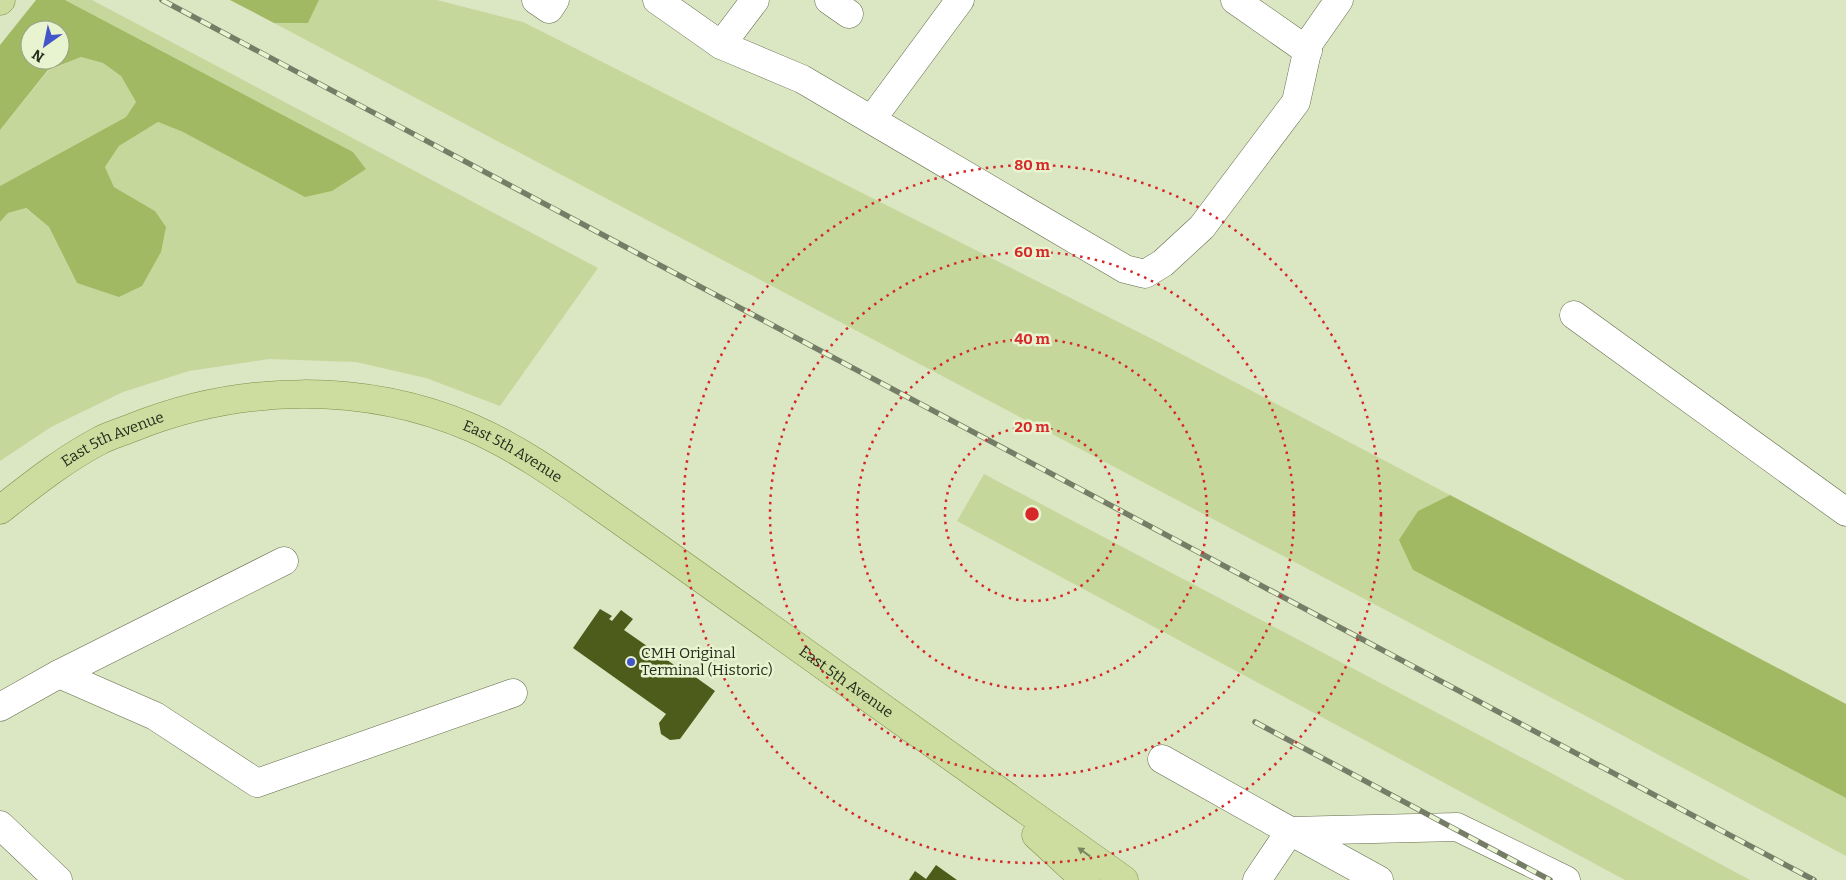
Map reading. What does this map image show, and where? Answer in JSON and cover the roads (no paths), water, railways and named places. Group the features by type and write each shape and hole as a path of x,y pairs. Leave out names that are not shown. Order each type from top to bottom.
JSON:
{"main road":[{"name":"East 5th Avenue","path":"0,510 54,467 100,440 150,420 194,407 240,398 285,394 333,394 380,400 427,412 471,428 514,449 625,524 1124,880"},
{"name":"East 5th Avenue","path":"967,768 1019,820 1085,880"}],"lane":[{"path":"536,0 549,9 555,0"},
{"path":"657,0 721,45 802,79 1125,269 1145,274 1163,263 1202,227 1296,102 1309,44 1339,0"},
{"path":"721,45 755,0"},
{"path":"872,119 960,0"},
{"path":"1235,0 1308,51"},
{"path":"1574,315 1846,512"},
{"path":"0,707 60,674 284,561"},
{"path":"60,674 155,716 257,783 513,693"},
{"path":"1162,759 1379,880"},
{"path":"0,825 58,880"},
{"path":"1290,831 1457,827 1566,880"},
{"path":"1257,880 1290,831"}],"railway":[{"path":"162,0 1814,880"},
{"path":"1255,722 1550,880"}],"place":[{"name":"CMH Original Terminal (Historic)","path":"631,662"}]}
